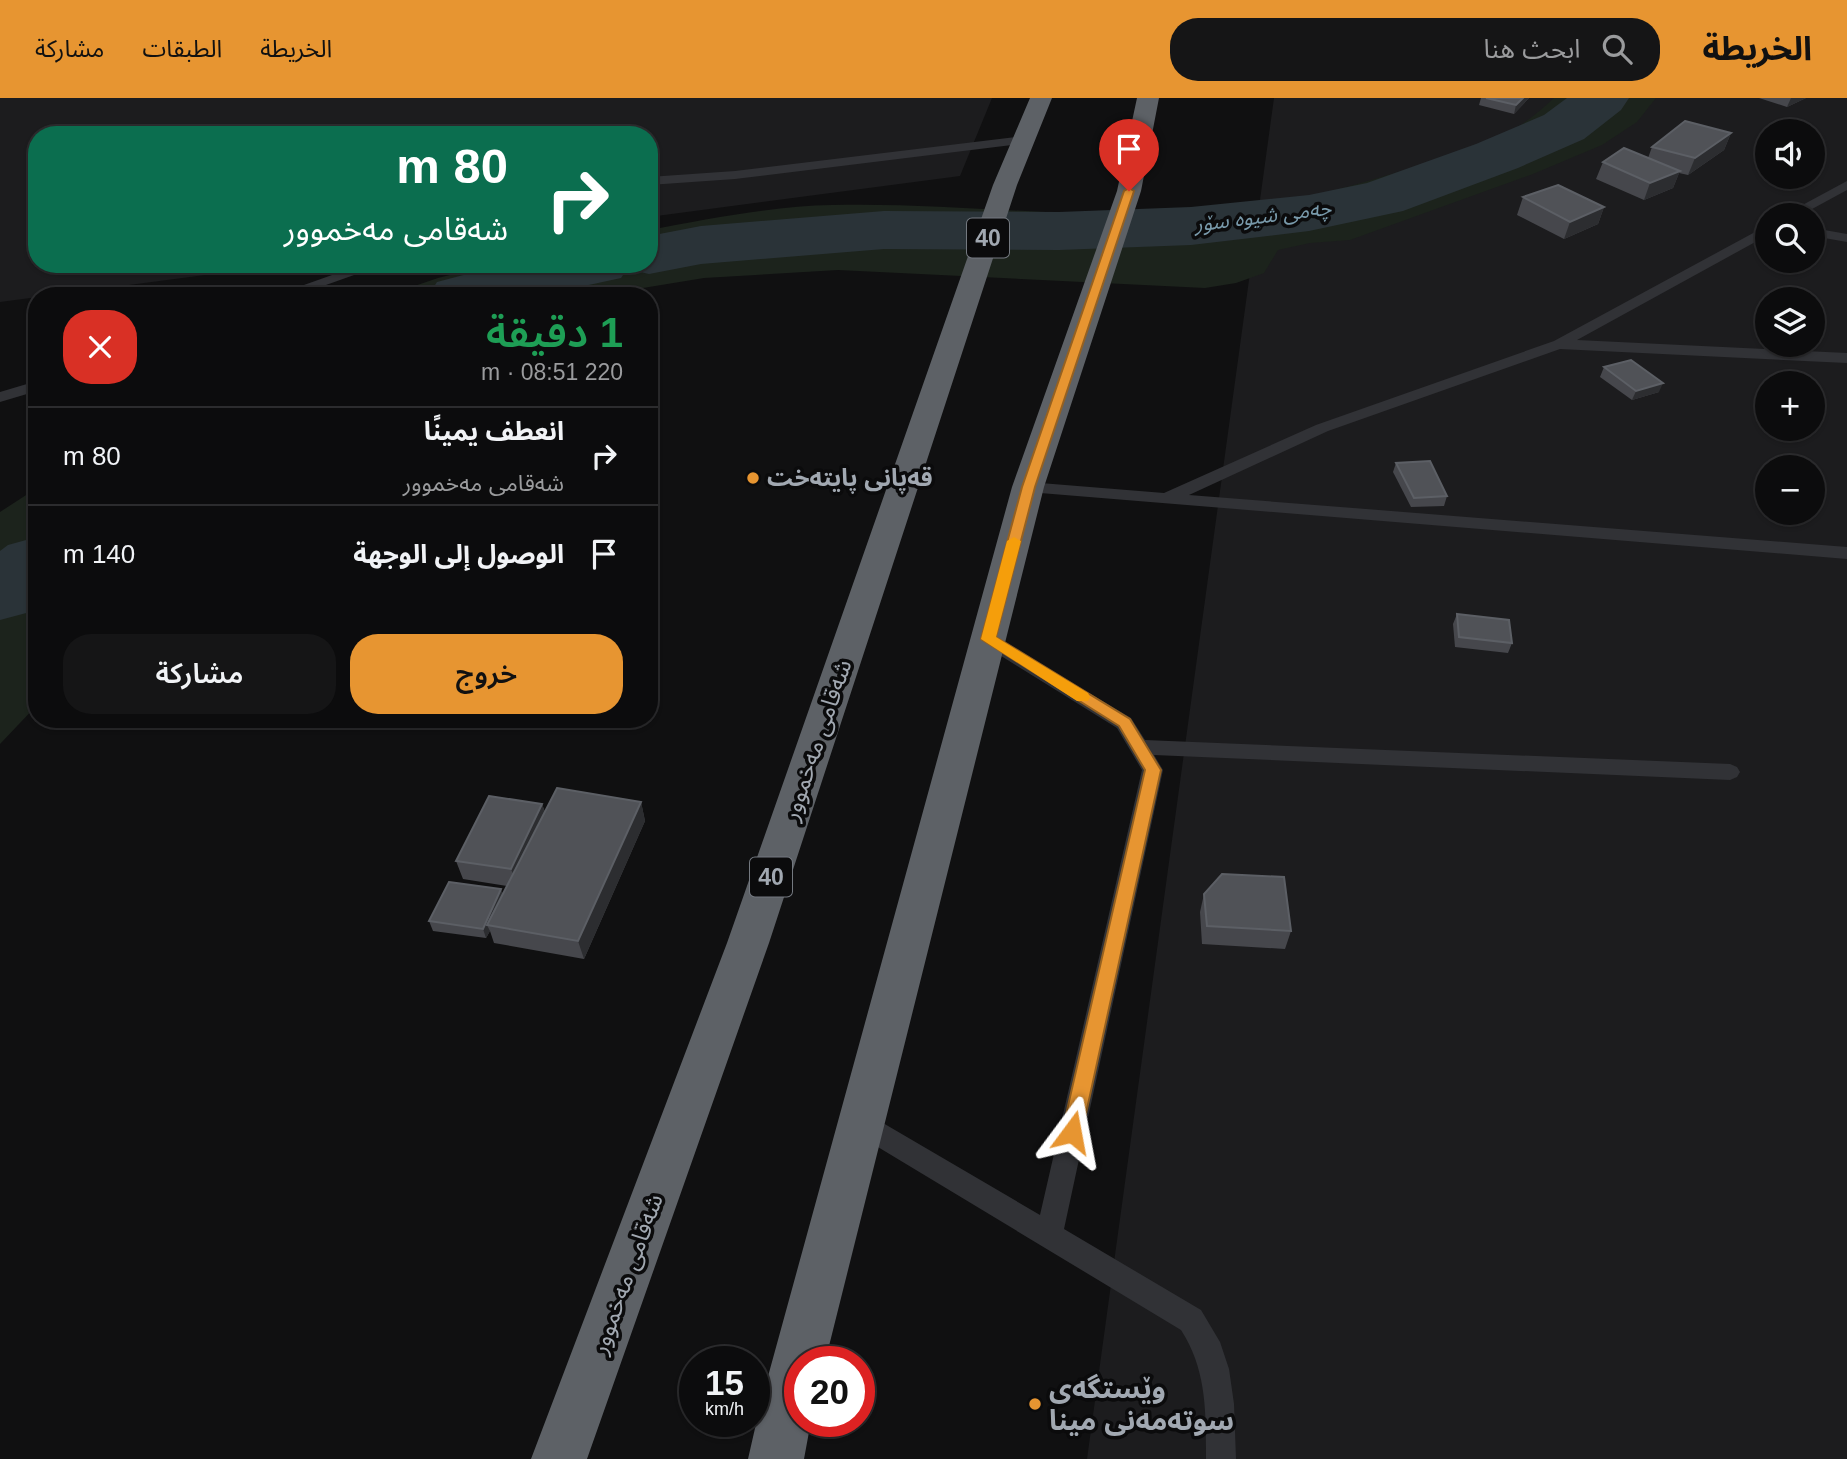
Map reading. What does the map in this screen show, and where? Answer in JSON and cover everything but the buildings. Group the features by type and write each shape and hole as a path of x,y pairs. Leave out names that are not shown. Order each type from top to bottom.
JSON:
{"highway":[{"name":"شەقامی مەخموور","path":"559,1459 748,943 1006,185 1041,98"},
{"path":"776,1459 788,1402 1028,487 1129,191 1148,98"}],"lane":[{"path":"658,180 735,175 1024,140"},
{"path":"1813,203 1847,184"},
{"path":"1825,234 1847,238"},
{"path":"1166,499 1322,428 1559,344 1755,236"},
{"path":"308,287 350,273"},
{"path":"1559,344 1847,358"},
{"path":"0,397 28,389"},
{"path":"1028,487 1847,553"},
{"path":"989,639 1124,723 1153,770 1049,1235"},
{"path":"1140,747 1730,772"},
{"path":"862,1124 1191,1320 1206,1339 1219,1381 1221,1459"}],"shaded area":[{"path":"0,98 992,98 960,176 658,216 658,126 28,126 28,273 220,273 114,287 28,287 28,298 0,302"},
{"path":"1274,98 1847,98 1847,1459 1087,1459"},
{"path":"1554,98 1656,98 1637,122 1602,145 1533,174 1350,240 1310,243 1278,250 1264,273 1236,283 1205,288 838,270 704,278 649,287 412,287 458,273 658,273 658,228 787,208 879,205 1160,214 1256,207 1351,186 1430,162 1496,138 1529,119"},
{"path":"28,494 28,714 0,744 0,512"}],"waterway":[{"name":"چەمی شیوە سۆر","path":"658,253 701,245 884,230 1059,231 1191,226 1309,213 1382,198 1497,156 1564,127 1602,98"},
{"name":"چەمی شیوە سۆر","path":"495,287 549,273"},
{"name":"چەمی شیوە سۆر","path":"0,592 28,571"}],"slow traffic":[{"path":"1014,541 989,639 1082,697"}],"place":[{"name":"قەپانی پایتەخت","path":"753,478"},
{"name":"وێستگەی سوتەمەنی مینا","path":"1035,1404"}],"route":[{"path":"1072,1132 1153,770 1124,723 989,639 1028,487 1129,191"}]}
